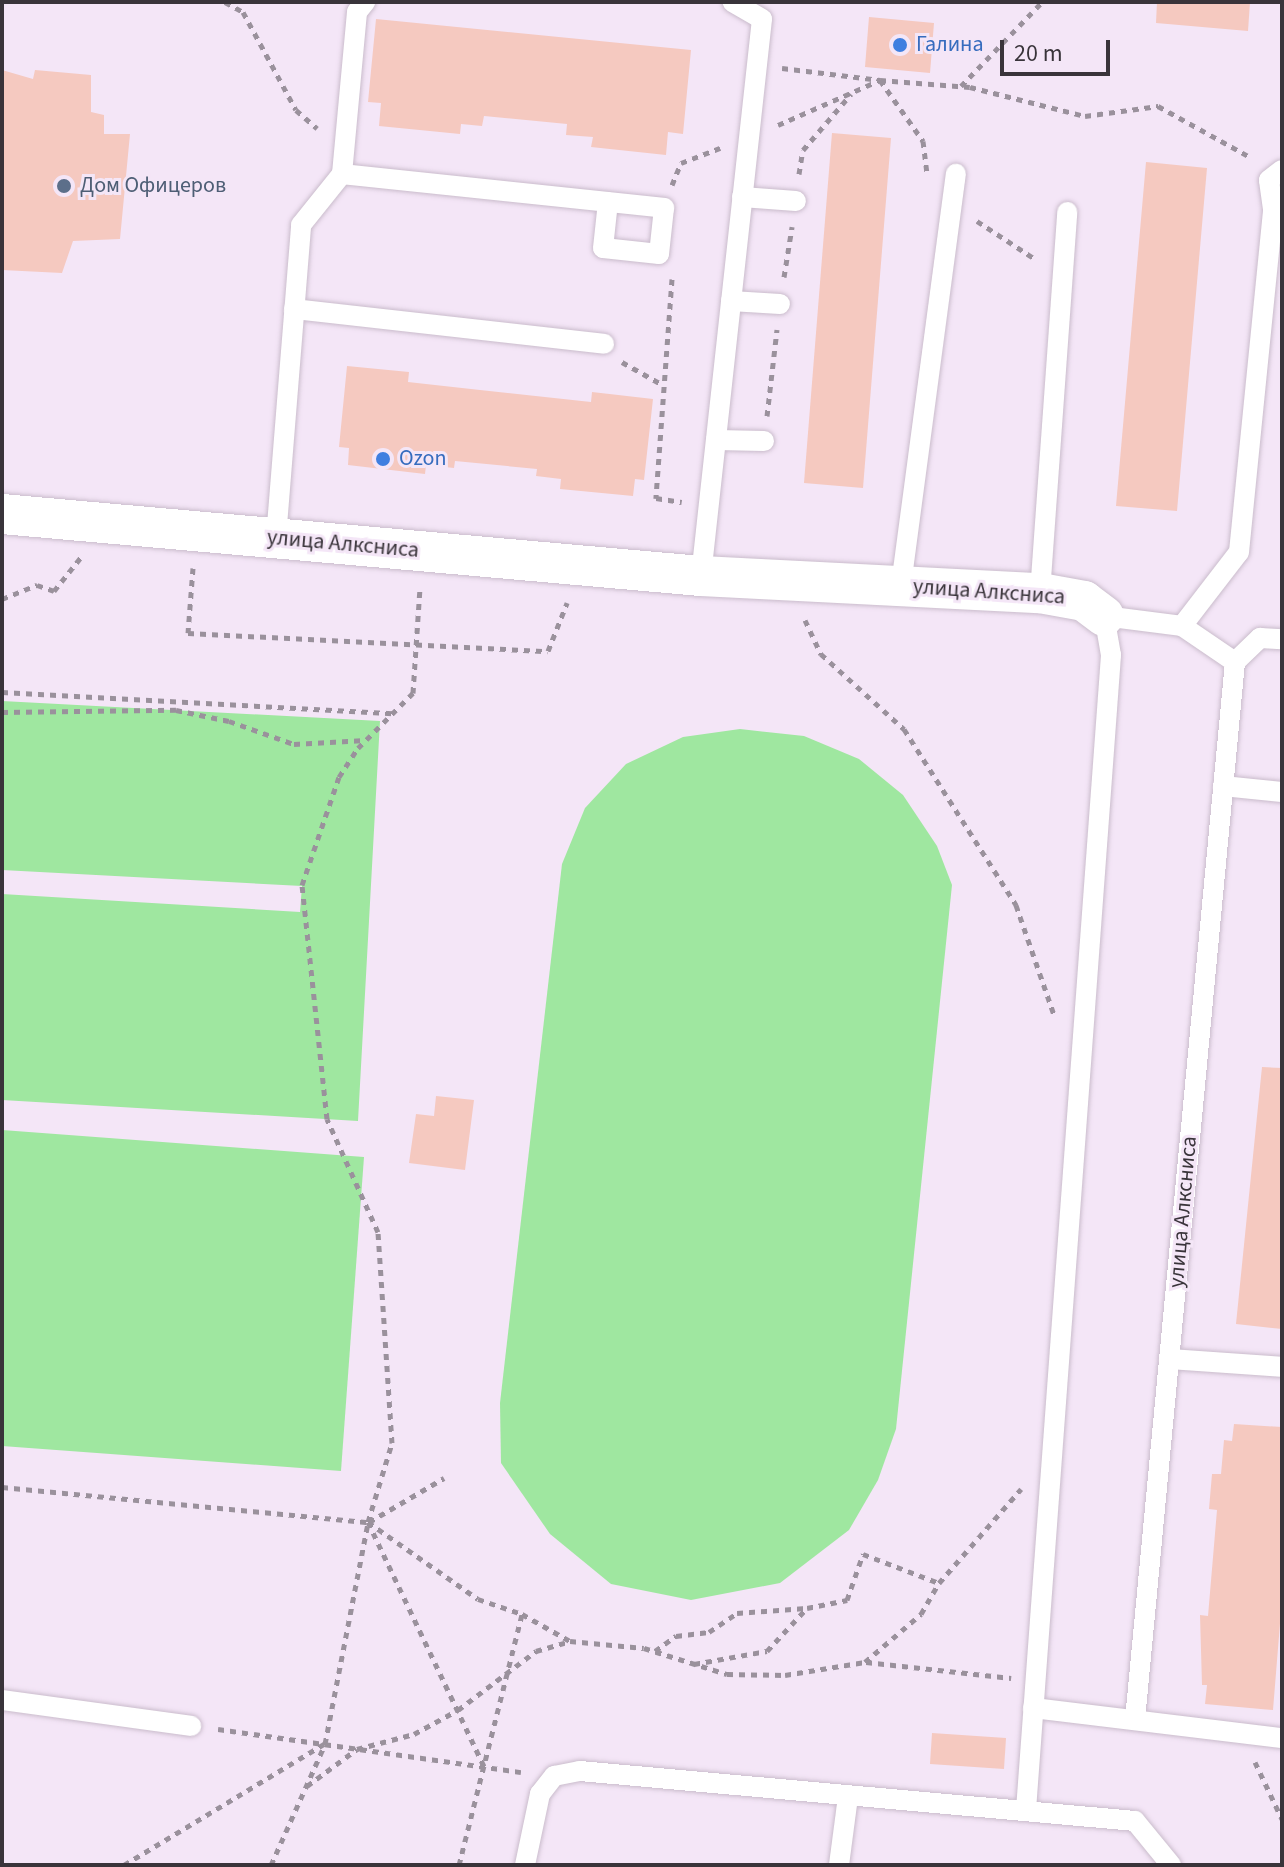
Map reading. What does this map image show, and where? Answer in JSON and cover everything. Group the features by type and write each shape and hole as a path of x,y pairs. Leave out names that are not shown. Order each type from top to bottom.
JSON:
{"street":[{"name":"улица Алксниса","path":"2,514 701,576 1040,593 1084,601 1104,616"}],"lane":[{"path":"276,538 301,225 342,174 357,12 365,2"},
{"path":"701,576 762,19 733,2"},
{"path":"342,174 608,202 671,201 659,254 603,248 608,202"},
{"path":"901,585 956,174"},
{"path":"1182,626 1239,552 1276,175"},
{"path":"742,197 796,201"},
{"path":"1040,593 1067,212"},
{"path":"731,301 780,304"},
{"path":"294,309 604,344"},
{"path":"716,440 764,441"},
{"path":"1026,1810 1111,655 1104,616"},
{"name":"улица Алксниса","path":"1104,616 1182,626 1235,662 1135,1719"},
{"path":"1235,662 1260,638 1282,639"},
{"path":"1223,786 1282,792"},
{"path":"1169,1359 1282,1367"},
{"path":"2,1700 191,1726"},
{"path":"1033,1708 1282,1738"},
{"path":"525,1865 540,1794 554,1776 580,1771 1135,1821 1171,1865"},
{"path":"839,1865 848,1797"}],"path":[{"path":"225,2 243,12 296,110 344,151"},
{"path":"961,86 1042,2"},
{"path":"757,66 961,86 1085,116 1158,106 1249,154 1276,175"},
{"path":"681,163 749,138 880,80"},
{"path":"764,441 803,150 853,93"},
{"path":"671,201 681,163"},
{"path":"671,201 681,163"},
{"path":"672,274 656,498 709,507"},
{"path":"2,599 37,585 54,591 109,523"},
{"path":"196,531 188,633 548,651"},
{"path":"271,1865 325,1744 368,1522 392,1443 385,1381 388,1321 378,1232 327,1119 302,885 339,777 366,740 413,693 423,551"},
{"path":"786,580 821,654 904,729 1016,905 1055,1019"},
{"path":"2,692 393,713"},
{"path":"2,712 176,710 229,721 294,744 366,740"},
{"path":"865,1662 921,1614 939,1583 1052,1451"},
{"path":"368,1522 444,1478"},
{"path":"2,1487 368,1522 478,1599 522,1614 570,1641 654,1651 727,1674 785,1675 865,1662 1024,1679"},
{"path":"368,1522 485,1767"},
{"path":"654,1651 676,1636 709,1632 737,1613 807,1608 847,1600 863,1554 939,1583"},
{"path":"693,1664 767,1651 807,1608"},
{"path":"459,1865 522,1614"},
{"path":"306,1787 357,1749 414,1734 458,1710 536,1651 570,1641"},
{"path":"191,1726 554,1776"},
{"path":"1240,1732 1282,1819"},
{"path":"124,1865 325,1744"}],"green space":[{"path":"2,701 380,721 358,1121 2,1100 2,894 300,912 302,886 2,870"},
{"path":"740,729 804,736 859,759 903,795 937,846 952,885 896,1429 878,1480 849,1530 780,1583 691,1600 611,1584 550,1534 501,1463 500,1403 562,864 585,808 626,764 683,737"},
{"path":"2,1130 364,1157 341,1471 2,1446"}],"building":[{"path":"1157,2 1250,2 1248,31 1156,23"},
{"name":"Галина","path":"869,17 934,23 930,73 865,67"},
{"path":"376,19 691,50 683,134 668,132 666,155 591,147 593,137 566,135 567,124 484,116 482,126 461,124 460,134 379,126 381,103 368,102"},
{"name":"Дом Офицеров","path":"2,70 33,79 35,70 91,75 91,112 104,115 104,134 130,134 120,239 73,241 62,273 2,270"},
{"path":"832,133 891,138 863,488 804,483"},
{"path":"1146,162 1207,168 1177,511 1116,506"},
{"path":"347,366 409,372 408,382 591,402 592,392 653,399 644,480 635,479 633,496 560,489 561,479 536,476 537,469 455,461 454,468 426,465 425,474 348,465 349,448 339,447"},
{"path":"1262,1067 1282,1068 1282,1329 1236,1324"},
{"path":"436,1096 474,1100 465,1170 409,1163 416,1114 434,1116"},
{"path":"1234,1424 1282,1427 1282,1599 1273,1710 1205,1704 1207,1685 1202,1685 1200,1615 1208,1616 1217,1510 1209,1509 1212,1474 1221,1474 1224,1440 1232,1441"},
{"path":"932,1733 1006,1738 1004,1769 930,1764"}],"place":[{"name":"Галина","path":"900,45"},
{"name":"Дом Офицеров","path":"64,186"},
{"name":"Ozon","path":"383,459"}]}
